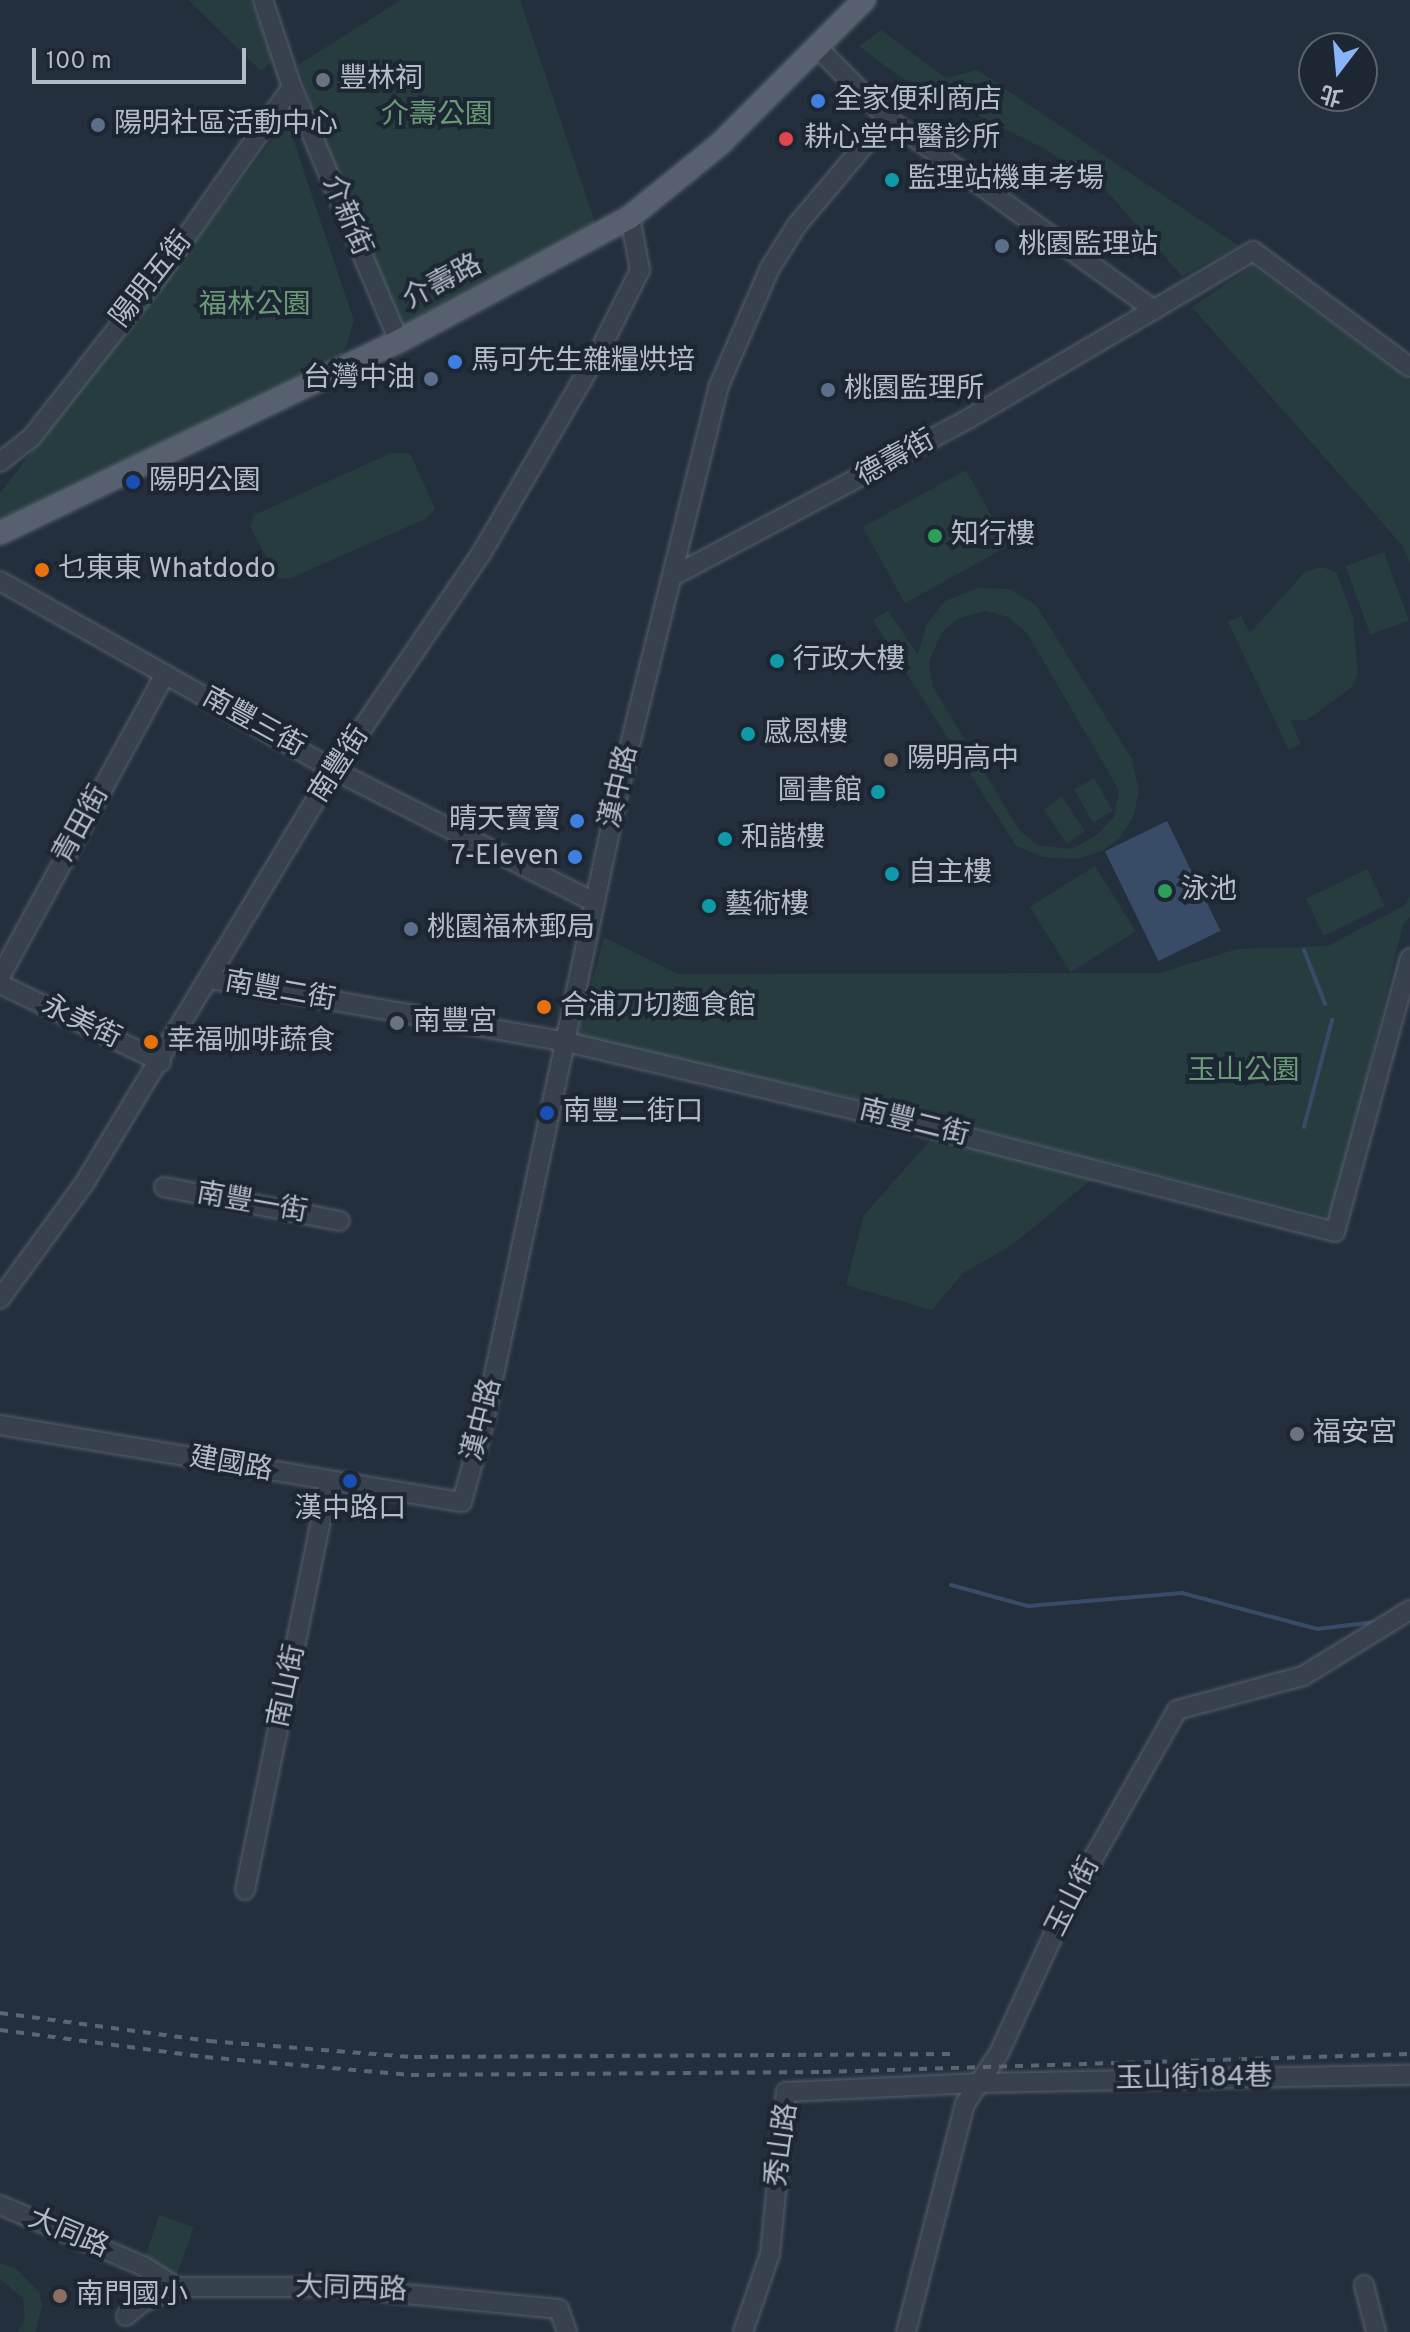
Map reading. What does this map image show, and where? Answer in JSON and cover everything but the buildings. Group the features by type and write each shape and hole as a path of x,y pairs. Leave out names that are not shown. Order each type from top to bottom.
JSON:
{"main road":[{"name":"介壽路","path":"0,533 399,341 630,217 675,185 862,2"}],"street":[{"name":"介新街","path":"263,0 292,87 399,341"},
{"path":"818,48 887,118 1154,310"},
{"name":"陽明五街","path":"0,462 31,438 160,274 292,87"},
{"name":"漢中路","path":"462,1502 484,1422 567,1042 594,902 718,388 741,330 797,225 887,118"},
{"name":"南豐街","path":"0,1299 73,1200 161,1062 334,770 481,554 603,344 640,270 630,217"},
{"name":"德壽街","path":"675,575 927,442 1253,251 1410,367"},
{"name":"南豐三街","path":"0,581 334,770 594,902"},
{"name":"青田街","path":"0,977 165,674"},
{"name":"南豐二街","path":"210,979 567,1042 903,1121 1335,1232 1410,958"},
{"name":"永美街","path":"0,984 161,1062"},
{"name":"南豐一街","path":"164,1187 340,1221"},
{"name":"建國路","path":"0,1425 462,1502"},
{"name":"南山街","path":"245,1890 329,1481"},
{"name":"玉山街","path":"906,2332 965,2104 999,2053 1069,1901 1177,1710 1303,1676 1410,1610"},
{"name":"玉山街184巷","path":"978,2083 1410,2075"},
{"name":"秀山路","path":"743,2332 770,2254 786,2092 978,2083"},
{"name":"大同路","path":"0,2205 143,2266 177,2287"},
{"path":"1364,2285 1376,2332"},
{"name":"大同西路","path":"126,2316 141,2303 177,2287 335,2287 504,2301 559,2309 567,2332"}],"green space":[{"path":"188,0 251,0 273,61 261,71"},
{"name":"介壽公園","path":"401,0 520,0 597,228 392,337 298,65"},
{"path":"881,30 946,78 977,70 1239,246 1182,276 1104,188 1045,149 900,77 859,46"},
{"name":"福林公園","path":"287,121 354,321 341,361 0,522 0,493"},
{"path":"1252,266 1410,380 1410,564 1402,545 1192,307"},
{"path":"391,453 410,453 435,509 427,518 289,579 278,578 250,526 254,515"},
{"name":"知行樓","path":"966,470 1008,546 905,603 863,527"},
{"path":"1384,552 1409,621 1370,635 1345,566"},
{"path":"1322,567 1336,572 1353,617 1358,675 1352,687 1307,720 1290,720 1301,744 1289,750 1228,622 1241,616 1250,633 1305,572"},
{"path":"978,588 1009,589 1036,605 1132,759 1139,791 1133,817 1120,838 1102,851 1076,859 1043,857 1016,846 873,620 888,611 918,655 926,625 945,601","holes":["986,611 1008,617 1027,633 1119,790 1114,817 1097,835 1072,849 1037,845 1019,830 933,687 929,662 942,632 959,618"]},
{"path":"1094,778 1113,811 1093,822 1074,789"},
{"path":"1062,797 1085,831 1067,843 1044,809"},
{"path":"1095,866 1136,931 1071,972 1030,907"},
{"path":"1367,869 1385,906 1324,936 1306,899"},
{"name":"玉山公園","path":"1410,896 1410,917 1403,924 1336,1207 1326,1216 839,1095 577,1037 604,937 678,974 1160,973 1237,949 1328,946 1405,905"},
{"path":"935,1135 1091,1180 1012,1245 963,1273 932,1310 846,1285 864,1215"},
{"path":"159,2215 194,2227 177,2274 156,2270 145,2258"},
{"path":"0,2263 17,2269 39,2292 42,2304 36,2332 18,2332 25,2319 23,2298 0,2279"}],"water":[{"name":"泳池","path":"1167,821 1220,931 1158,961 1105,851"}],"waterway":[{"path":"1304,950 1325,1004"},
{"path":"1304,1127 1332,1020"},
{"path":"951,1585 1028,1606 1182,1593 1317,1629 1376,1622"}],"railway":[{"path":"0,2013 209,2041 414,2057 958,2054"},
{"path":"0,2030 205,2057 411,2075 823,2072 1410,2054"}],"place":[{"name":"豐林祠","path":"323,80"},
{"name":"全家便利商店","path":"818,101"},
{"name":"陽明社區活動中心","path":"98,125"},
{"name":"耕心堂中醫診所","path":"786,139"},
{"name":"監理站機車考場","path":"892,180"},
{"name":"桃園監理站","path":"1002,246"},
{"name":"馬可先生雜糧烘培","path":"455,362"},
{"name":"台灣中油","path":"431,379"},
{"name":"桃園監理所","path":"828,390"},
{"name":"陽明公園","path":"133,482"},
{"name":"知行樓","path":"935,536"},
{"name":"乜東東 Whatdodo","path":"42,570"},
{"name":"行政大樓","path":"777,661"},
{"name":"感恩樓","path":"748,734"},
{"name":"陽明高中","path":"891,760"},
{"name":"圖書館","path":"878,792"},
{"name":"晴天寶寶","path":"577,821"},
{"name":"和諧樓","path":"725,839"},
{"name":"7-Eleven","path":"575,857"},
{"name":"自主樓","path":"892,874"},
{"name":"泳池","path":"1165,891"},
{"name":"藝術樓","path":"709,906"},
{"name":"桃園福林郵局","path":"411,929"},
{"name":"合浦刀切麵食館","path":"544,1007"},
{"name":"南豐宮","path":"397,1023"},
{"name":"幸福咖啡蔬食","path":"151,1042"},
{"name":"南豐二街口","path":"547,1113"},
{"name":"福安宮","path":"1297,1434"},
{"name":"漢中路口","path":"350,1481"},
{"name":"南門國小","path":"60,2296"}]}
